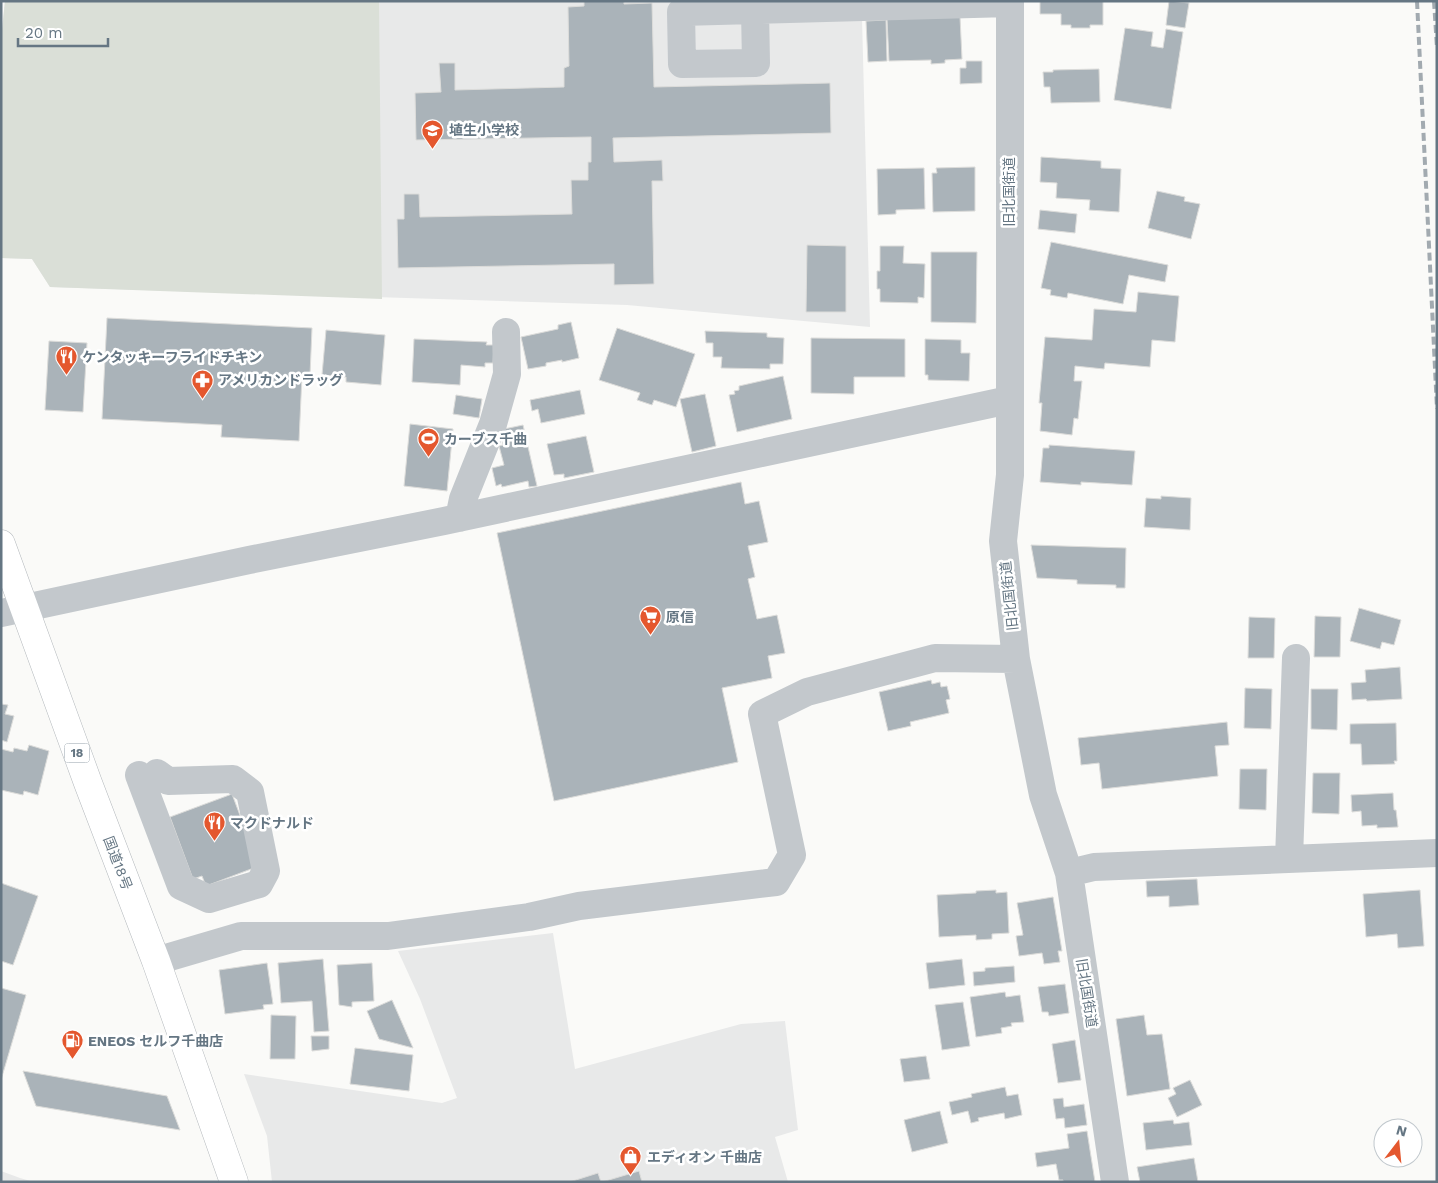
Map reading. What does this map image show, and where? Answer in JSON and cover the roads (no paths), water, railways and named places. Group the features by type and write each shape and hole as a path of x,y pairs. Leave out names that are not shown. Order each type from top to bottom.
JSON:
{"highway":[{"name":"国道18号","path":"1,544 13,611 88,783 156,961 234,1182"}],"street":[{"path":"755,10 1010,2"},
{"name":"旧北国街道","path":"1010,2 1010,475 1003,541 1016,659 1043,794 1069,873 1114,1182"},
{"path":"459,518 463,499 493,424 507,374 506,332"},
{"path":"13,611 1009,400"},
{"path":"156,961 241,936 388,936 529,917 579,906 776,882 792,855 762,714 807,692 935,658 1016,659"},
{"path":"1289,859 1296,658"},
{"path":"148,774 168,781 233,779 250,792 266,871 260,884 209,899 181,886 148,774"},
{"path":"1069,873 1094,867 1437,853"}],"railway":[{"path":"1417,1 1437,409"},
{"path":"1434,1 1437,48"}],"place":[{"name":"埴生小学校","path":"433,149"},
{"name":"ケンタッキーフライドチキン","path":"66,376"},
{"name":"アメリカンドラッグ","path":"202,399"},
{"name":"カーブス千曲","path":"428,458"},
{"name":"原信","path":"650,636"},
{"name":"マクドナルド","path":"214,842"},
{"name":"ENEOS セルフ千曲店","path":"72,1060"},
{"name":"エディオン 千曲店","path":"631,1176"}]}
